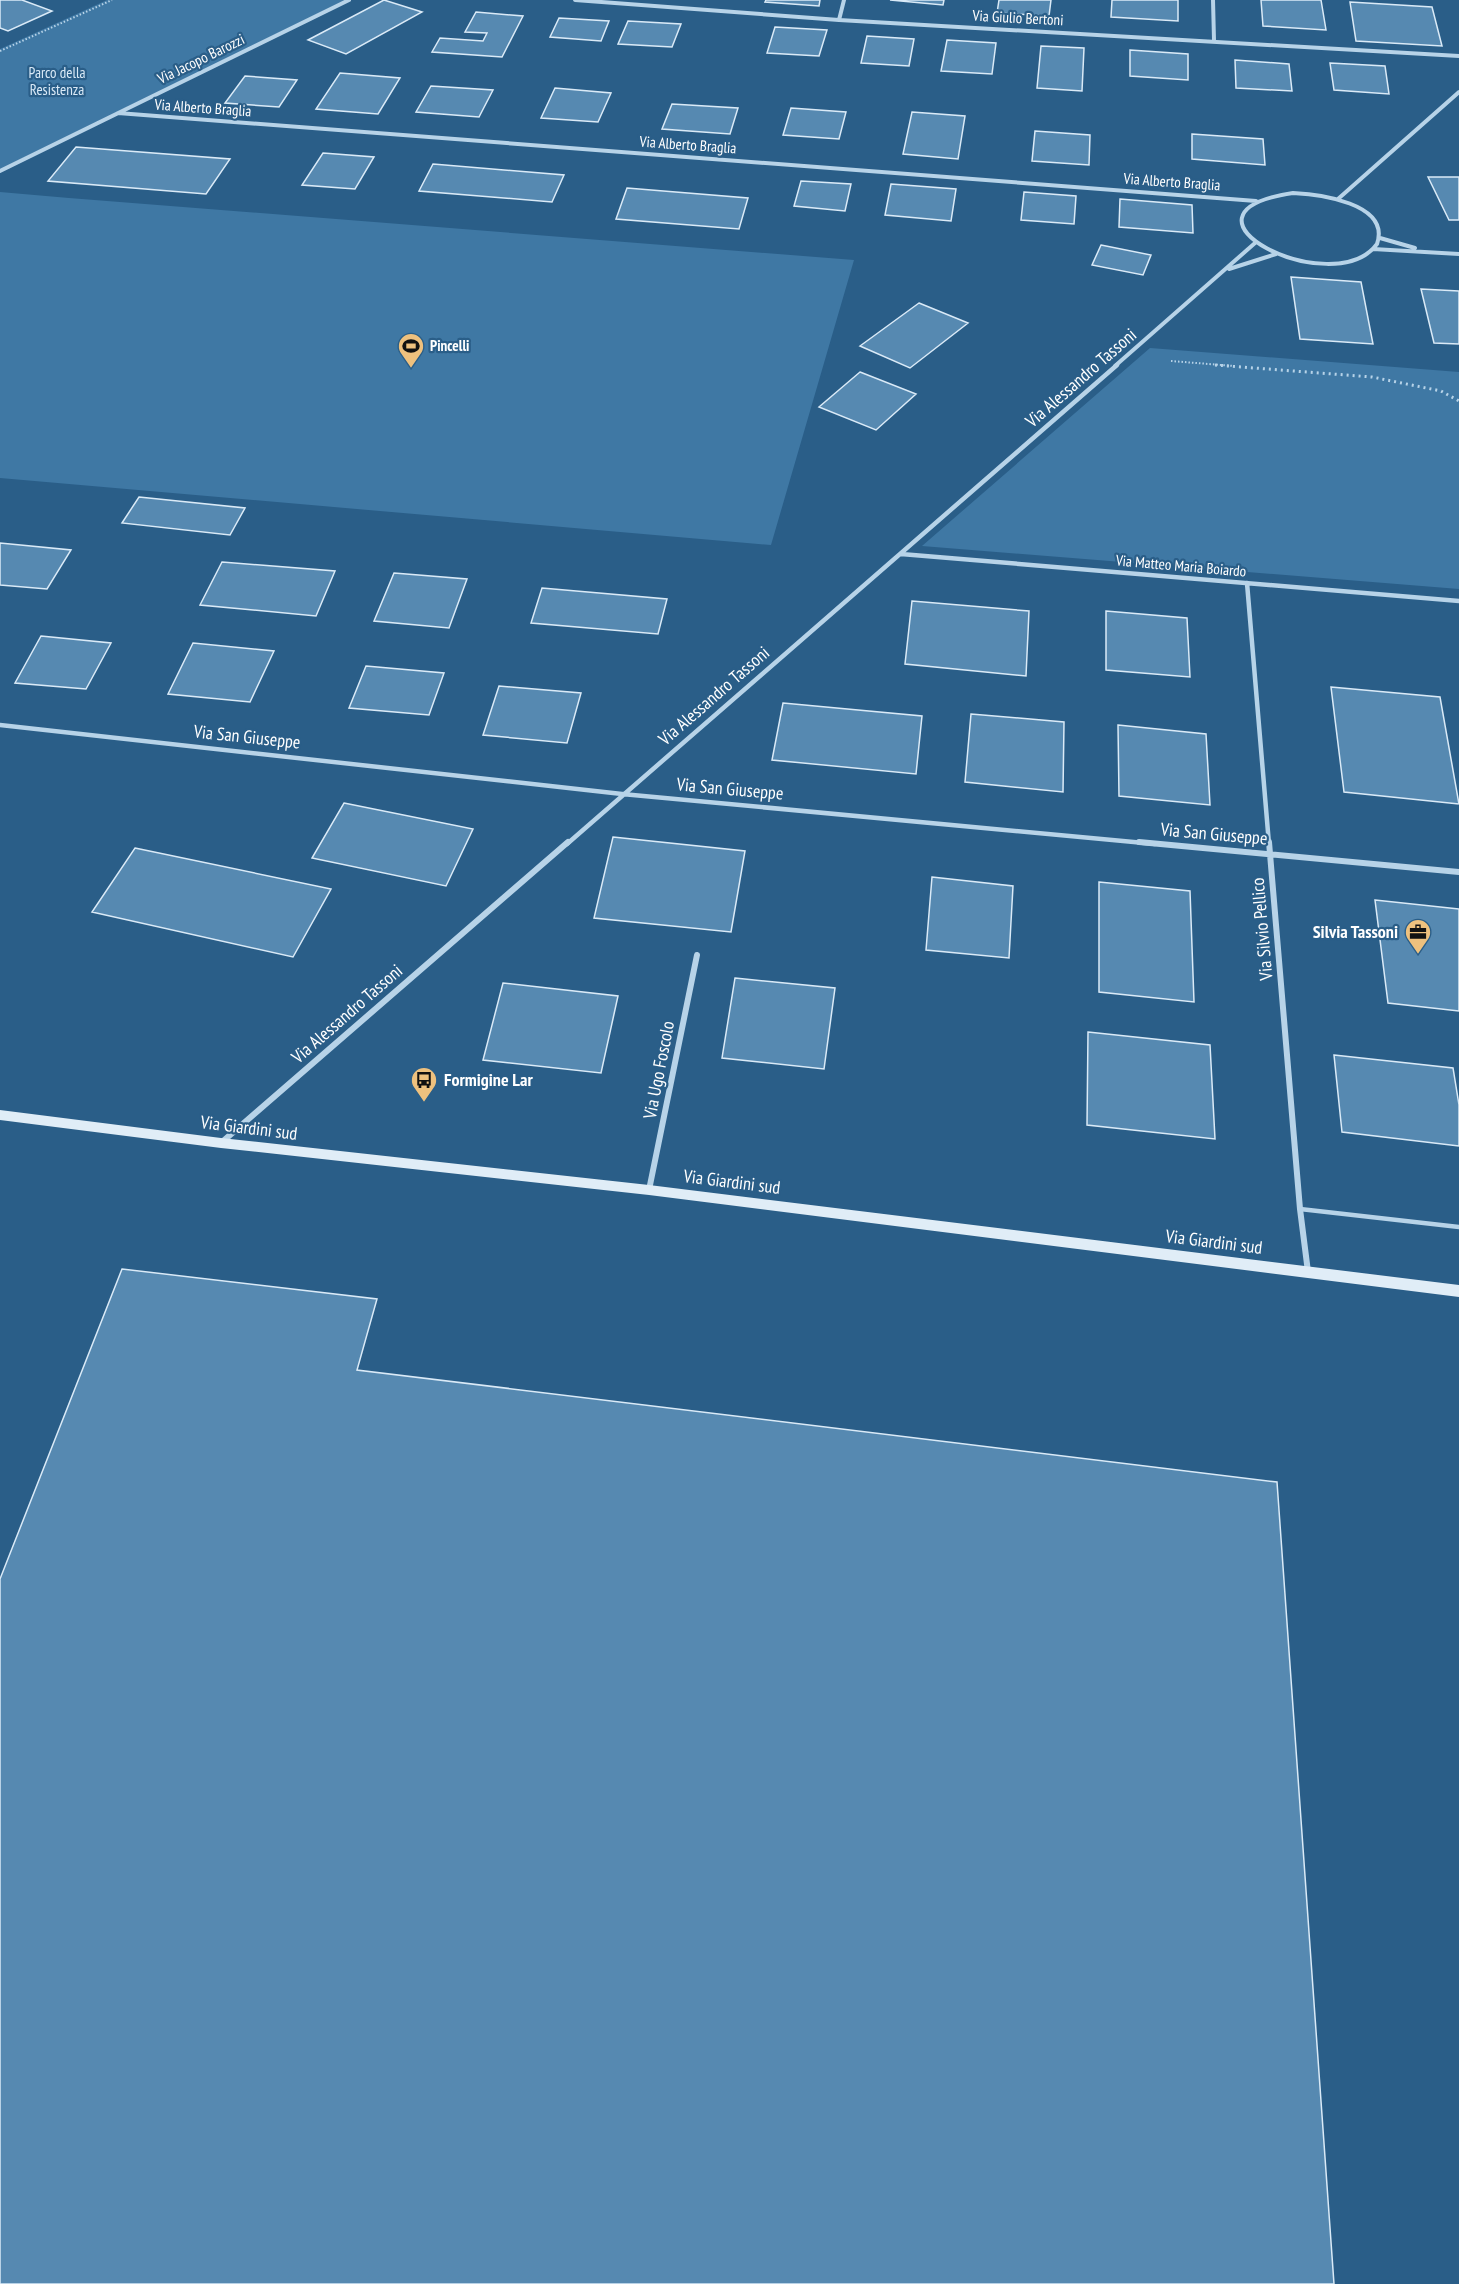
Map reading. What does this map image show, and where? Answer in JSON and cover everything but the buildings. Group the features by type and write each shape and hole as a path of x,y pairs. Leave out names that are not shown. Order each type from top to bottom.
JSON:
{"main road":[{"name":"Via Giardini sud","path":"0,1115 221,1143 650,1190 1459,1291"}],"street":[{"name":"Via Jacopo Barozzi","path":"0,171 349,0"},
{"name":"Via Giulio Bertoni","path":"575,0 839,20 1459,56"},
{"path":"839,20 844,0"},
{"path":"1213,0 1214,40"},
{"path":"1338,199 1459,92"},
{"name":"Via Alberto Braglia","path":"118,113 1256,201"},
{"path":"1255,243 1245,231 1241,220 1245,209 1256,201 1273,195 1316,194 1338,199 1370,216 1378,227 1380,238 1373,249 1459,254"},
{"path":"1380,238 1427,252"},
{"name":"Via Alessandro Tassoni","path":"221,1143 901,554 1255,243 1276,254 1309,261 1342,262 1360,257 1373,249"},
{"name":"Via Alessandro Tassoni","path":"1225,270 1276,254"},
{"name":"Via Matteo Maria Boiardo","path":"901,554 1459,601"},
{"name":"Via Silvio Pellico","path":"1247,583 1300,1209 1308,1272"},
{"name":"Via San Giuseppe","path":"0,725 622,794 1459,872"},
{"name":"Via Ugo Foscolo","path":"650,1190 697,955"}],"lane":[{"path":"1300,1209 1459,1227"}],"path":[{"path":"0,51 112,0"},
{"path":"1125,357 1372,377 1441,391 1459,401"}],"green space":[{"name":"Parco della Resistenza","path":"107,0 345,0 0,169 0,49"},
{"name":"Pincelli","path":"0,192 854,260 771,545 0,478"},
{"path":"1150,348 1459,372 1459,589 922,546"}],"place":[{"name":"Pincelli","path":"411,369"},
{"name":"Silvia Tassoni","path":"1418,955"},
{"name":"Formigine Lar","path":"424,1103"}]}
